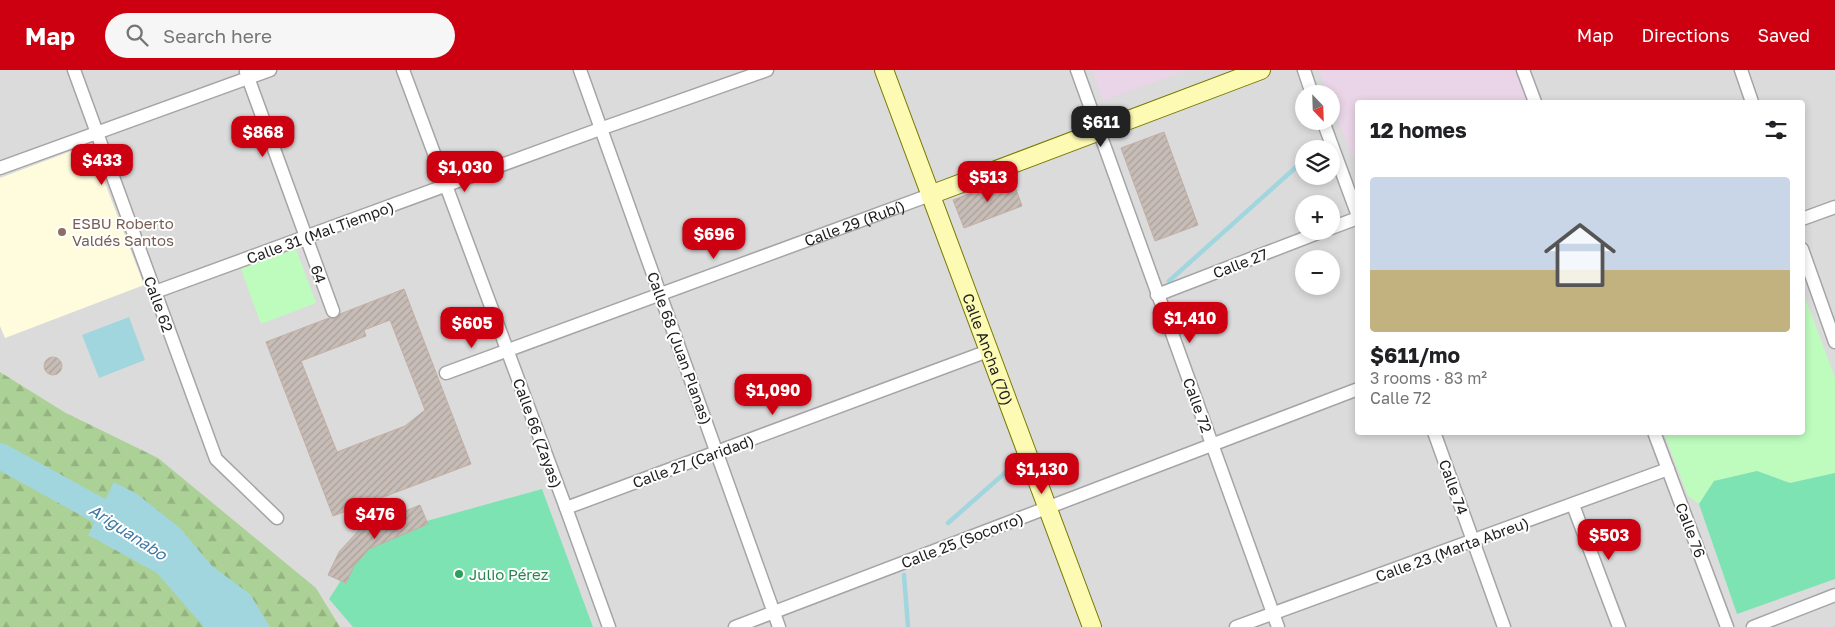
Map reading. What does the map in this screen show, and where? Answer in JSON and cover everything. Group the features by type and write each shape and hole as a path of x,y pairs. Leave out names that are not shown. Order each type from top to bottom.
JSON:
{"main road":[{"name":"Calle Ancha (70)","path":"884,70 1092,627"},
{"name":"Calle 29 (Rubí)","path":"930,195 1261,70"}],"street":[{"name":"Calle 62","path":"74,70 216,459 277,518"},
{"path":"0,168 97,133 246,74 270,70"},
{"name":"Calle 66 (Zayas)","path":"403,70 609,627"},
{"name":"Calle 68 (Juan Planas)","path":"580,70 779,627"},
{"name":"Calle 31 (Mal Tiempo)","path":"155,292 600,128 767,70"},
{"name":"Calle 72","path":"1077,70 1278,627"},
{"path":"1304,70 1309,85"},
{"path":"1523,70 1534,100"},
{"path":"1740,70 1751,100"},
{"name":"64","path":"246,74 333,311"},
{"path":"1326,130 1355,209"},
{"name":"Calle 29 (Rubí)","path":"446,373 930,195"},
{"path":"1805,218 1835,207"},
{"path":"1340,224 1355,218"},
{"name":"Calle 27","path":"1158,295 1300,240"},
{"path":"1805,257 1834,338"},
{"name":"Calle 27 (Caridad)","path":"566,508 988,351"},
{"name":"Calle 25 (Socorro)","path":"735,627 1355,390"},
{"name":"Calle 74","path":"1435,435 1504,627"},
{"name":"Calle 76","path":"1655,435 1727,627"},
{"name":"Calle 23 (Marta Abreu)","path":"1236,627 1668,469"},
{"path":"1573,505 1619,627"},
{"path":"1753,627 1835,595"}],"shaded area":[{"path":"0,70 1835,70 1835,627 340,627 316,588 66,413 0,372"},
{"path":"1092,70 1187,70 1103,101"},
{"path":"1319,70 1517,70 1529,100 1355,100 1355,155 1352,156 1340,126 1340,85 1325,85"},
{"name":"ESBU Roberto Valdés Santos","path":"90,144 144,285 5,338 0,326 0,178"}],"green space":[{"path":"296,249 316,303 261,324 241,269"},
{"path":"1805,297 1835,378 1835,473 1790,483 1757,471 1714,481 1699,504 1688,496 1665,435 1805,435"},
{"path":"0,372 66,413 158,458 316,588 340,627 0,627"},
{"path":"1757,471 1790,483 1835,473 1835,579 1737,614 1699,504 1714,481"},
{"name":"Julio Pérez","path":"542,489 593,627 353,627 329,599 362,548 423,522"}],"water":[{"path":"129,317 145,360 99,378 82,335"},
{"path":"114,482 137,494 180,528 212,566 250,594 270,627 204,627 157,573 88,535"}],"building":[{"path":"1164,132 1198,225 1155,241 1121,148"},
{"path":"1012,178 1022,206 964,228 953,200"},
{"path":"404,289 471,464 333,516 266,342 329,318 336,318 340,314","holes":["390,320 425,410 405,426 337,452 301,361 366,336 364,330"]},
{"path":"49,357 57,357 62,362 60,373 49,375 44,370 44,362"},
{"path":"420,505 428,524 369,549 354,566 346,583 328,575 339,552 359,530"}],"waterway":[{"path":"1169,281 1295,168"},
{"name":"Ariguanabo","path":"0,456 100,511 129,531"},
{"path":"948,523 1006,472"},
{"path":"904,575 908,627"}],"place":[{"name":"ESBU Roberto Valdés Santos","path":"62,232"},
{"name":"Julio Pérez","path":"459,574"}]}
